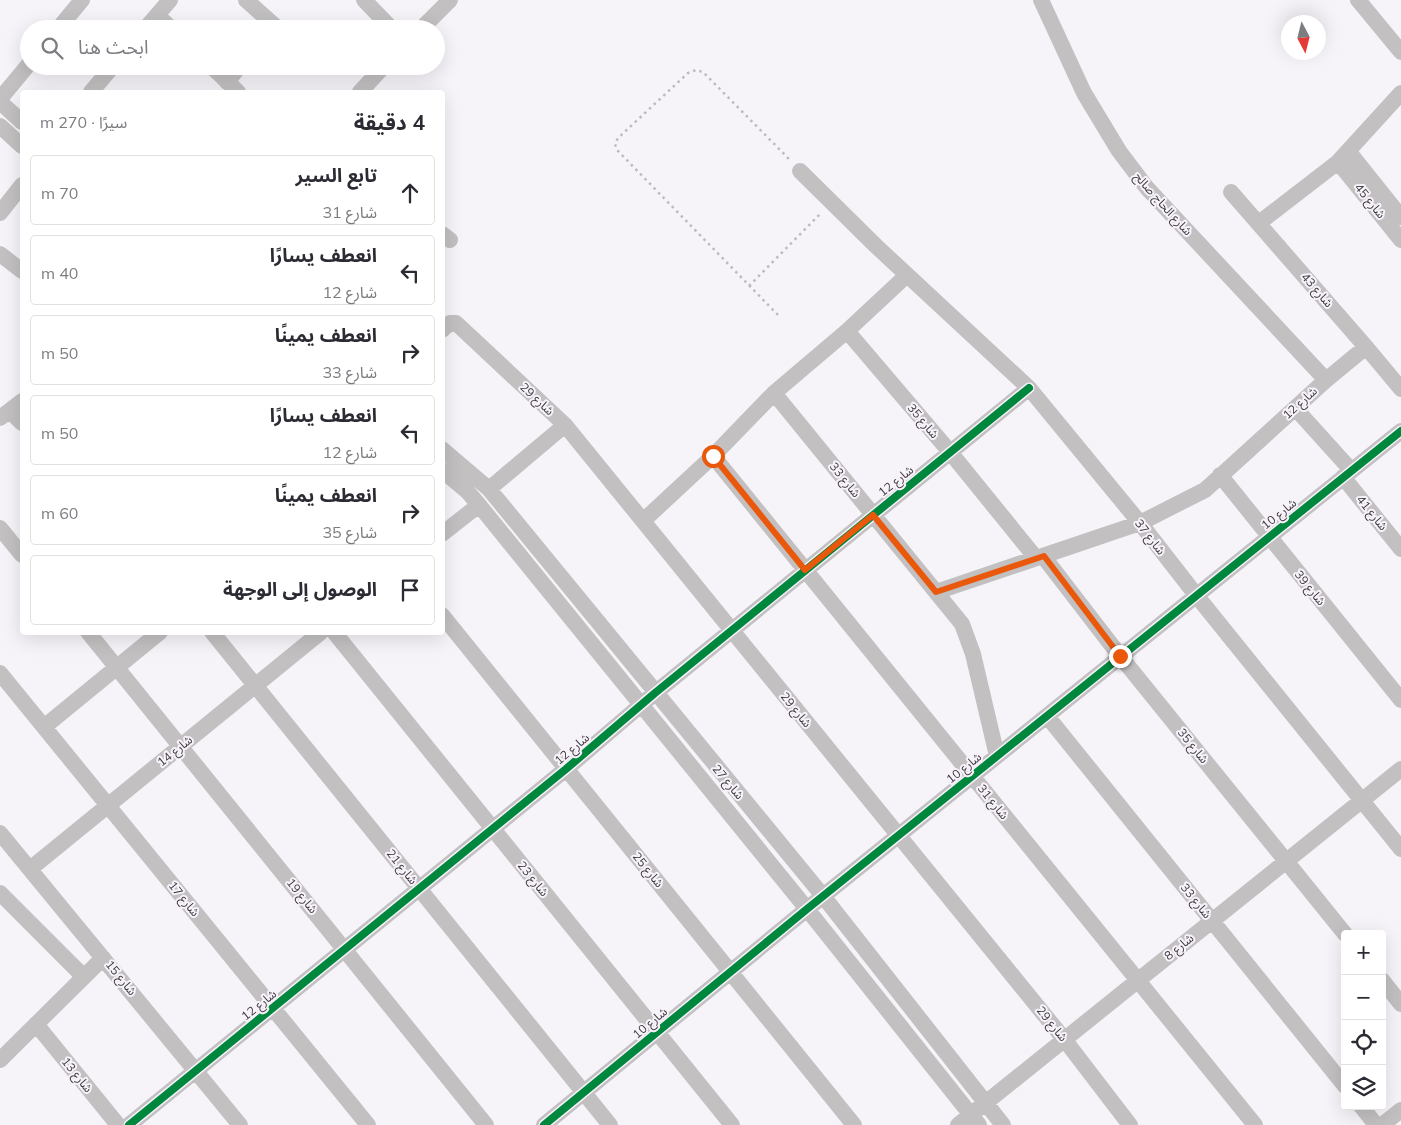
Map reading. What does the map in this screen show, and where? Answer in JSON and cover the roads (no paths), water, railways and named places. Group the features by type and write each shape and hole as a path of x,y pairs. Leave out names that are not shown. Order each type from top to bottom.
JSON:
{"street":[{"path":"65,20 82,0"},
{"path":"153,20 170,0"},
{"path":"246,0 271,20"},
{"path":"364,0 383,20"},
{"path":"430,20 450,0"},
{"name":"شارع الحاج صالح","path":"1041,0 1084,93 1119,151 1147,188 1326,380"},
{"path":"1358,0 1401,52"},
{"path":"157,15 162,20"},
{"path":"20,75 0,100 20,120"},
{"path":"93,90 106,75"},
{"path":"220,75 232,87 237,75"},
{"path":"362,90 376,75"},
{"path":"1259,223 1344,157 1401,93"},
{"path":"1,130 20,144"},
{"name":"شارع 45","path":"1344,157 1401,217"},
{"name":"شارع 45","path":"1344,157 1401,240"},
{"name":"شارع 37","path":"800,171 876,246 1029,388 1401,849"},
{"path":"0,213 20,188"},
{"name":"شارع 43","path":"1231,192 1401,389"},
{"path":"0,254 20,269"},
{"path":"643,520 713,456 774,393 847,331 907,275"},
{"name":"شارع 29","path":"445,327 450,323 456,323 565,425 1064,1039 1130,1125"},
{"name":"شارع 35","path":"847,331 1040,557 1342,930"},
{"name":"شارع 12","path":"936,592 1140,524 1205,490 1326,380 1366,347"},
{"name":"شارع 12","path":"129,1125 1029,388"},
{"name":"شارع 33","path":"774,393 962,624 970,643 997,756"},
{"name":"شارع 41","path":"1295,408 1347,473 1401,549"},
{"path":"11,410 20,421"},
{"path":"489,489 565,425"},
{"name":"شارع 10","path":"544,1125 807,908 1401,431"},
{"name":"شارع 27","path":"445,452 489,489 823,896 1003,1125"},
{"name":"شارع 31","path":"713,456 1255,1125"},
{"name":"شارع 27","path":"445,473 467,491 479,505 807,908 969,1122"},
{"name":"شارع 39","path":"1220,475 1401,700"},
{"path":"445,532 479,505"},
{"path":"3,537 20,553"},
{"name":"شارع 25","path":"445,619 854,1125"},
{"name":"شارع 19","path":"90,635 486,1125"},
{"path":"44,727 156,635"},
{"name":"شارع 21","path":"214,635 610,1125"},
{"name":"شارع 14","path":"30,869 318,635"},
{"name":"شارع 23","path":"336,635 732,1125"},
{"name":"شارع 17","path":"0,673 368,1125"},
{"name":"شارع 33","path":"1046,716 1341,1081"},
{"name":"شارع 8","path":"969,1122 985,1103 1401,769"},
{"name":"شارع 15","path":"1,837 104,958 240,1125"},
{"path":"0,893 84,977"},
{"path":"0,1060 104,958"},
{"path":"1386,985 1401,1004"},
{"name":"شارع 13","path":"36,1024 118,1125"},
{"path":"1364,1110 1376,1125"},
{"path":"1382,1125 1401,1110"}]}
